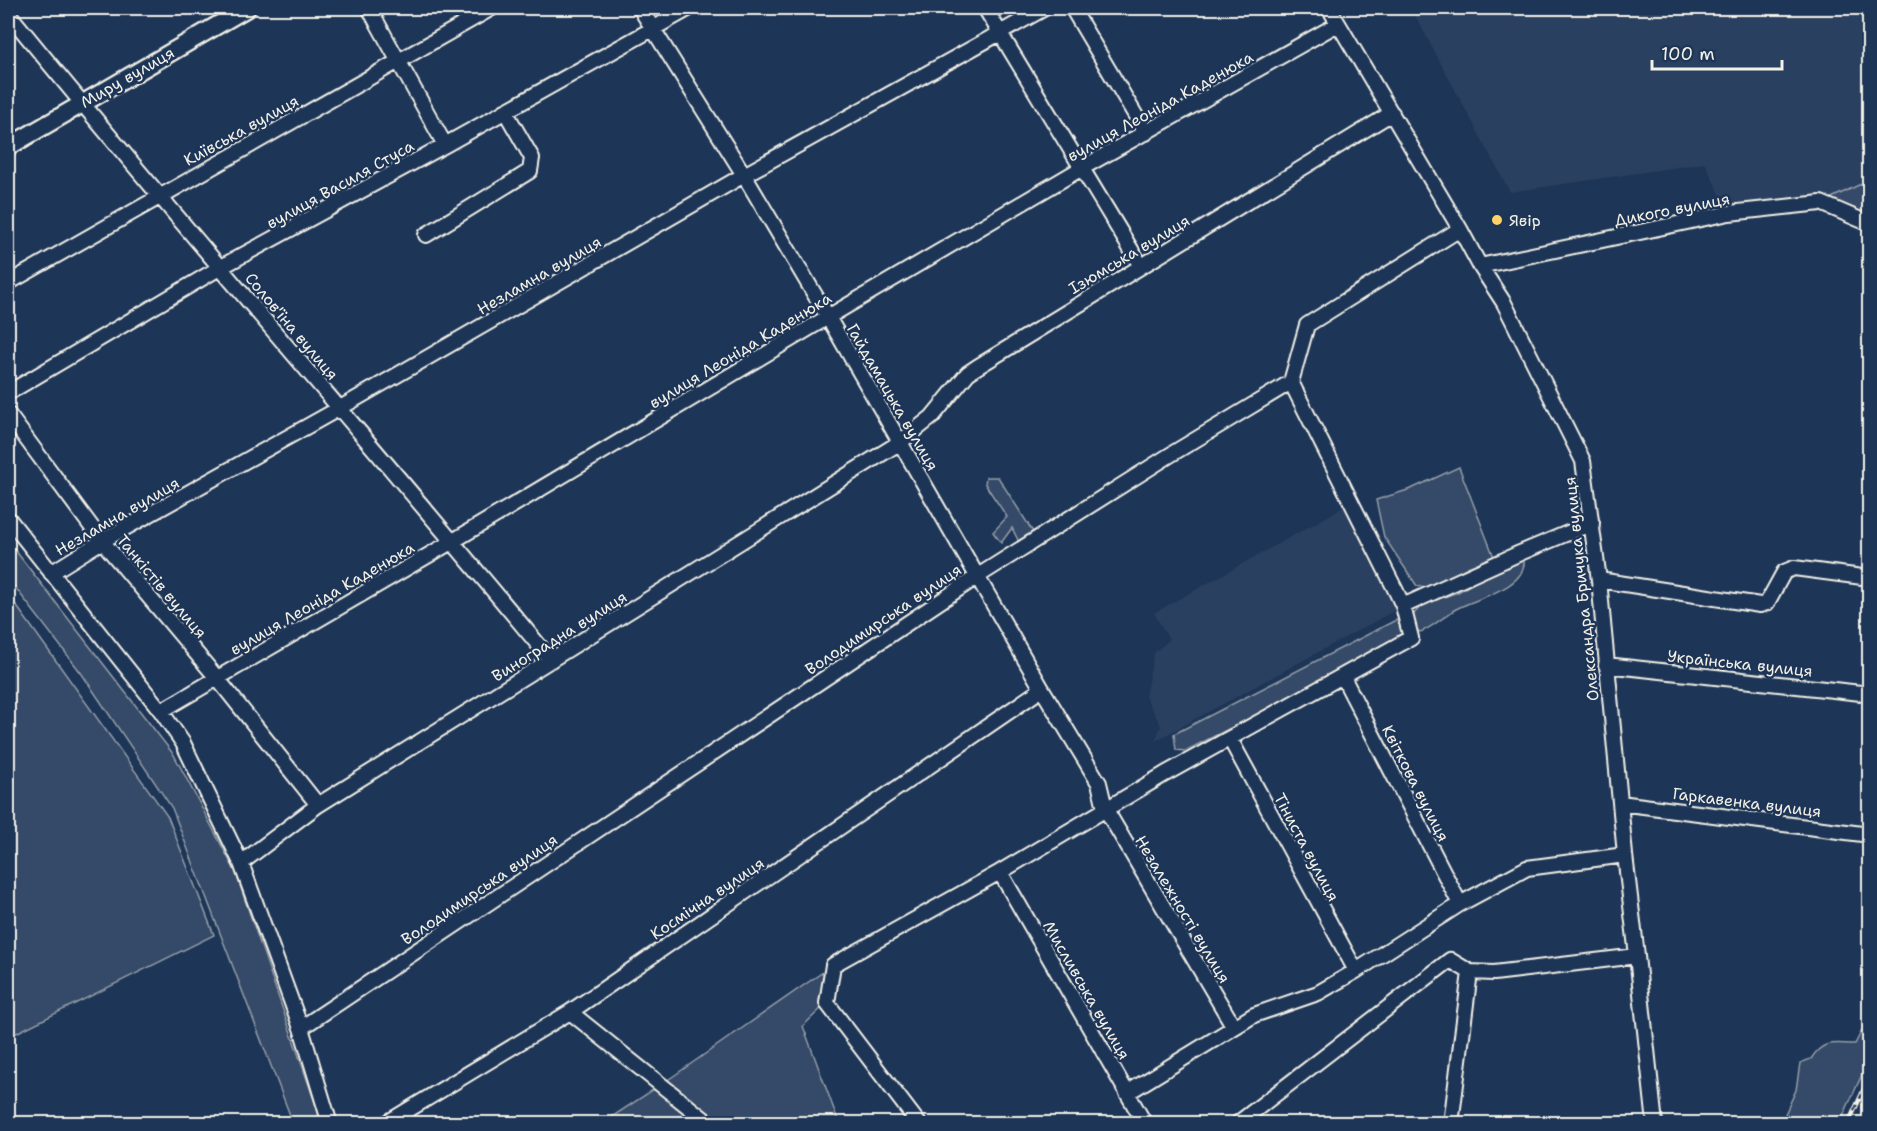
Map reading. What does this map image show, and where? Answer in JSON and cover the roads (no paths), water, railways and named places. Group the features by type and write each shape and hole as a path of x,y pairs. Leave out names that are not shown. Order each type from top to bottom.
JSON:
{"main road":[{"name":"Миру вулиця","path":"8,147 247,8"}],"street":[{"path":"369,8 445,145"},
{"name":"Київська вулиця","path":"8,283 492,8"},
{"name":"Гайдамацька вулиця","path":"640,8 744,175 1042,689 1100,783 1105,808"},
{"name":"вулиця Василя Стуса","path":"8,393 221,267 690,8"},
{"path":"985,8 1141,266"},
{"name":"Незламна вулиця","path":"51,573 102,541 340,408 744,175 1045,8"},
{"path":"1072,8 1146,133"},
{"name":"Олександра Бричука вулиця","path":"1329,8 1504,303 1583,461 1599,580 1625,855 1655,1124"},
{"name":"Солов'їна вулиця","path":"8,13 81,104 453,541 551,660"},
{"name":"вулиця Леоніда Каденюка","path":"161,711 453,541 1082,168 1338,24"},
{"path":"426,235 530,171 532,158 505,111"},
{"name":"Ізюмська вулиця","path":"899,443 932,417 968,373 1392,113"},
{"name":"Дикого вулиця","path":"1480,266 1729,213 1821,203 1869,224"},
{"path":"919,1124 827,1003 833,965 1000,872 1105,808 1411,638 1403,606 1291,382 1307,325 1460,229"},
{"name":"Володимирська вулиця","path":"301,1028 978,576 1160,461 1291,382"},
{"name":"Танкістів вулиця","path":"8,414 102,541 218,678 318,805"},
{"name":"Виноградна вулиця","path":"241,863 318,805 899,443"},
{"path":"8,518 161,711 183,743 241,863 301,1028 330,1124"},
{"path":"1403,606 1592,523"},
{"path":"1599,580 1760,605 1767,603 1784,572 1794,568 1869,578"},
{"name":"Українська вулиця","path":"1606,665 1869,694"},
{"name":"Квіткова вулиця","path":"1342,677 1460,904"},
{"name":"Космічна вулиця","path":"385,1124 570,1011 1042,689"},
{"name":"Тіниста вулиця","path":"1230,739 1356,972"},
{"name":"Гаркавенка вулиця","path":"1620,803 1869,835"},
{"name":"Незалежності вулиця","path":"1105,808 1234,1027"},
{"path":"1127,1093 1254,1015 1318,993 1356,972 1460,904 1527,868 1625,855"},
{"name":"Мисливська вулиця","path":"1000,872 1145,1124"},
{"path":"1238,1124 1450,960 1470,972 1494,973 1637,956"},
{"path":"1451,1124 1470,972"},
{"path":"570,1011 710,1124"}],"railway":[{"path":"1848,1124 1870,1076"}],"place":[{"name":"Явiр","path":"1497,220"}]}
